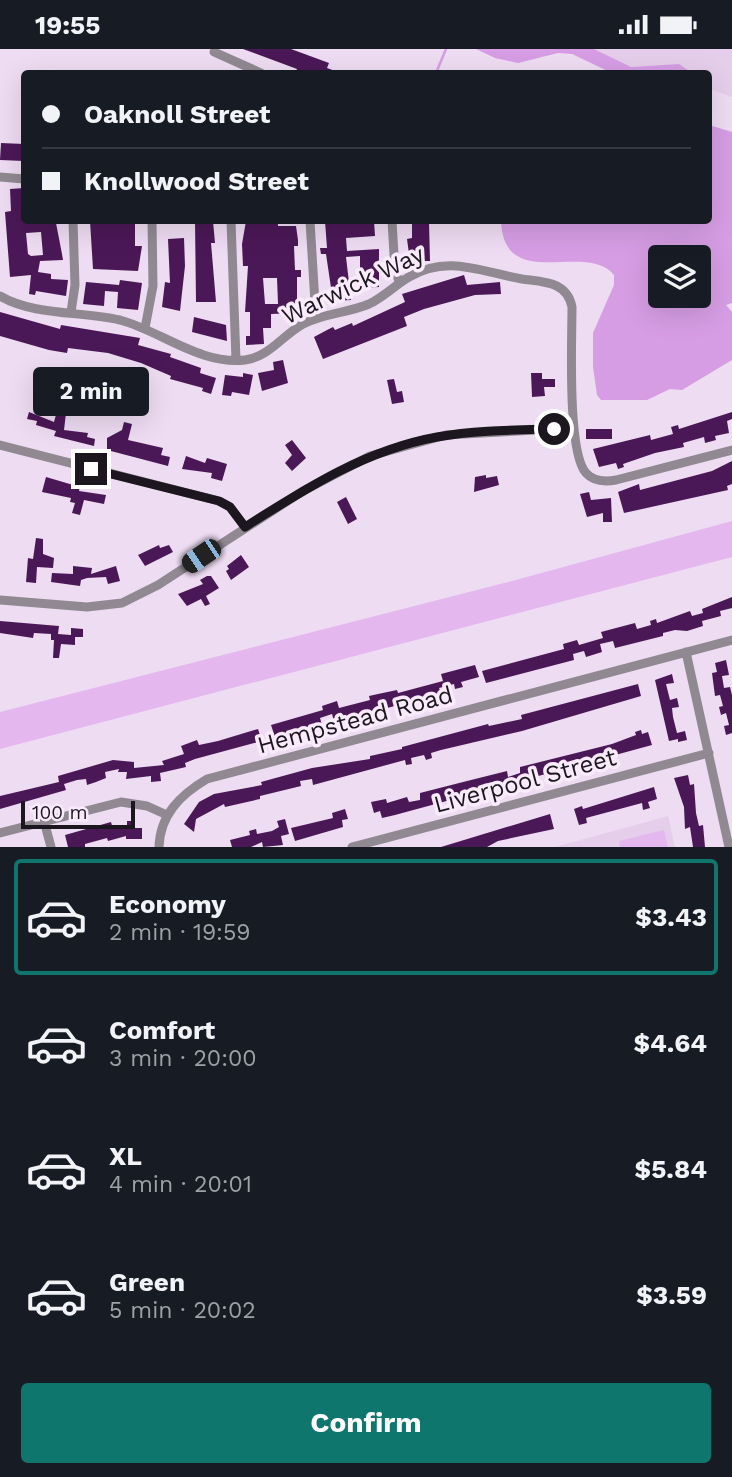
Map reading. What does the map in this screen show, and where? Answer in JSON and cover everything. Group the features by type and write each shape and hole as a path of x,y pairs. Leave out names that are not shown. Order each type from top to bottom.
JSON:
{"street":[{"path":"214,52 248,70"},
{"path":"0,177 21,179"},
{"path":"71,312 75,272 73,224"},
{"path":"145,328 153,286 152,224"},
{"path":"231,224 236,361"},
{"path":"310,224 316,319"},
{"path":"392,224 395,271 400,283"},
{"name":"Warwick Way","path":"0,296 119,320 145,328 202,355 236,361 263,354 291,332 316,319 365,306 400,283 433,267 464,264 551,283 566,292 572,307 576,442 582,467 595,479 616,480 732,450"},
{"path":"0,600 87,607 122,603 152,589 245,527 321,481 390,449 464,433 554,429"},
{"path":"0,445 219,501 230,507 245,527"},
{"name":"Hempstead Road","path":"167,815 180,798 207,779 732,639"},
{"path":"686,652 729,847"},
{"name":"Liverpool Street","path":"352,847 709,753"},
{"path":"0,832 121,802 147,806 167,815 159,847"},
{"path":"44,821 51,847"}],"shaded area":[{"path":"476,49 594,49 631,67 679,64 688,70 606,70 572,54 558,53 518,63 495,58"},
{"path":"594,49 732,49 732,97 712,90 712,70 688,70 679,64 631,67"},
{"path":"712,126 732,132 732,303 726,305 732,312 732,360 682,390 670,389 647,400 601,400 597,395 593,367 593,333 614,285 614,275 602,266 585,262 531,261 516,255 506,243 502,224 712,224"},
{"path":"732,521 732,557 0,749 0,712 512,581"},
{"path":"668,816 675,847 555,847"},
{"path":"664,830 668,847 620,847 619,841"}],"building":[{"path":"243,49 291,49 329,63 327,68 333,70 297,69"},
{"path":"1,143 21,144 21,161 0,160"},
{"path":"21,188 21,224 56,224 63,260 40,261 38,272 51,274 51,279 68,280 66,296 36,291 35,295 29,294 31,275 10,277 5,212 11,211 10,189","holes":["41,232 43,255 28,254 26,233"]},
{"path":"90,224 135,224 135,246 142,246 138,271 93,269"},
{"path":"195,224 213,224 215,243 211,243 216,302 196,302"},
{"path":"245,224 296,226 298,246 294,246 295,270 301,270 301,277 297,277 297,313 271,314 271,328 263,328 264,344 246,345 246,336 250,336 250,312 245,312 248,266 243,266 242,244","holes":["263,278 277,278 278,304 265,304"]},
{"path":"325,224 374,224 375,236 346,238 347,251 379,249 379,287 360,288 360,256 346,257 351,300 333,301 326,254 321,254 320,248 327,248"},
{"path":"412,224 429,224 430,261 410,261 407,239 412,238"},
{"path":"184,238 185,266 180,311 162,307 165,282 170,283 168,239"},
{"path":"464,275 467,285 500,282 501,294 475,295 424,309 404,317 407,326 323,359 314,337 333,327 335,330 352,323 353,326 405,302 402,294"},
{"path":"120,280 142,283 138,310 117,308 118,292 105,291 104,306 83,304 86,282 119,285"},
{"path":"0,312 60,329 61,325 140,338 138,345 171,354 170,357 201,368 200,373 216,378 211,394 202,391 203,388 170,379 171,376 141,363 108,353 68,348 67,353 0,336"},
{"path":"194,317 226,325 227,341 192,332"},
{"path":"283,360 288,383 262,391 258,373 274,370 273,362"},
{"path":"243,373 253,375 249,395 232,392 231,396 222,395 225,375 243,377"},
{"path":"531,373 542,373 542,379 555,379 555,387 544,387 545,396 532,397"},
{"path":"394,379 397,392 402,391 404,402 392,404 387,380"},
{"path":"57,411 66,413 64,430 88,433 87,437 95,439 94,446 54,436 56,431 36,425 37,421 27,419 29,412 54,422"},
{"path":"732,412 732,419 727,421 729,433 715,436 716,440 705,443 704,437 683,443 684,447 655,453 623,464 624,467 618,469 616,463 599,467 593,449 650,435 651,440 673,434 671,427 678,425 679,429"},
{"path":"124,422 132,424 128,440 163,448 161,455 170,457 168,466 107,450 107,438 122,430"},
{"path":"586,429 612,429 612,439 586,439"},
{"path":"292,440 306,458 292,471 285,463 292,455 285,445"},
{"path":"186,456 205,463 207,458 227,464 222,481 211,478 212,473 182,469"},
{"path":"732,461 732,484 727,486 728,490 624,513 618,492 639,484 640,490 712,471"},
{"path":"486,475 486,478 497,476 499,485 474,492 475,477"},
{"path":"46,477 80,487 79,491 106,495 104,504 84,500 80,515 72,513 75,503 70,502 71,498 42,492"},
{"path":"589,492 591,500 611,498 612,522 603,522 603,513 587,517 580,494"},
{"path":"346,497 357,519 348,524 337,502"},
{"path":"36,538 43,539 43,554 54,558 53,568 37,567 36,583 26,582 28,558 33,559"},
{"path":"159,545 160,548 169,545 173,552 145,566 138,555"},
{"path":"241,555 249,567 231,580 226,571 229,569 227,566"},
{"path":"73,566 92,568 91,574 116,566 120,581 108,584 106,577 87,578 81,580 80,586 51,582 52,573 73,574"},
{"path":"211,576 219,588 206,596 210,604 205,606 201,599 187,606 178,594 203,584 200,580"},
{"path":"732,597 732,608 720,611 721,616 702,621 703,626 687,631 675,630 663,633 663,636 615,648 613,641 600,644 602,652 586,657 584,651 573,654 574,660 486,683 482,671 564,649 563,644 577,640 579,645 603,638 601,632 635,623 637,629 651,625 650,621 656,619 657,623 690,611 692,616 703,613 702,609"},
{"path":"0,621 59,626 58,634 71,635 71,628 83,629 83,637 75,637 75,645 61,644 59,658 53,658 54,640 51,640 51,634 34,633 33,638 0,633"},
{"path":"726,660 729,675 722,676 724,688 730,687 732,695 732,733 726,735 724,726 729,725 726,713 721,715 719,707 723,706 720,695 715,696 712,673 717,672 715,663"},
{"path":"475,665 479,677 461,682 463,687 455,689 454,684 439,688 441,693 348,719 334,721 332,714 320,718 322,725 275,737 271,725 323,710 322,706 337,701 339,708 370,700 369,696 397,690 398,693 443,681 441,674"},
{"path":"672,674 674,683 666,684 670,700 677,698 679,707 672,708 673,717 677,733 685,731 687,740 678,742 678,739 669,741 655,680"},
{"path":"638,684 641,696 522,731 441,750 431,753 432,758 426,760 424,755 411,758 412,764 406,765 405,760 313,785 312,779 300,781 301,786 260,796 260,799 225,807 224,804 196,819 194,832 184,824 199,802 214,794 262,785 261,782 312,768 370,759 370,756 402,747 488,724 489,726 522,719 521,715"},
{"path":"258,729 262,741 195,759 185,763 186,767 160,773 161,781 151,782 151,776 126,779 127,772 118,772 119,769 105,772 106,778 96,782 87,785 86,779 77,780 64,784 66,790 0,809 0,796 59,782 58,776 113,760 134,762 134,768 164,765 162,761 184,754 181,746 197,740 199,745 218,741"},
{"path":"641,730 642,734 648,732 652,745 395,815 382,818 380,811 374,813 371,802 386,799 387,803 407,797 409,802 420,800 420,793 507,771 508,777 520,773 520,767 612,744 636,735 635,732"},
{"path":"688,775 690,785 694,784 696,813 699,826 703,825 705,847 693,847 690,827 685,829 684,807 674,778"},
{"path":"654,787 657,799 648,802 650,808 643,810 642,803 586,818 587,823 579,825 574,809 582,806 583,809"},
{"path":"345,809 348,819 342,820 343,827 295,841 291,828 333,818 332,813"},
{"path":"550,814 554,829 498,841 487,847 441,847"},
{"path":"285,819 289,834 281,836 283,845 263,847 262,842 251,847 232,847 230,840 250,835 249,831 256,829 257,834 272,831 279,827 277,821"},
{"path":"127,821 135,821 135,828 142,828 142,839 126,839 126,836 108,841 107,838 85,844 85,847 68,847 65,835 111,822 113,829 127,826"}],"waterway":[{"path":"437,70 446,49"}],"route":[{"path":"91,469 219,501 230,507 245,527 355,463 397,447 464,433 554,429"}]}
